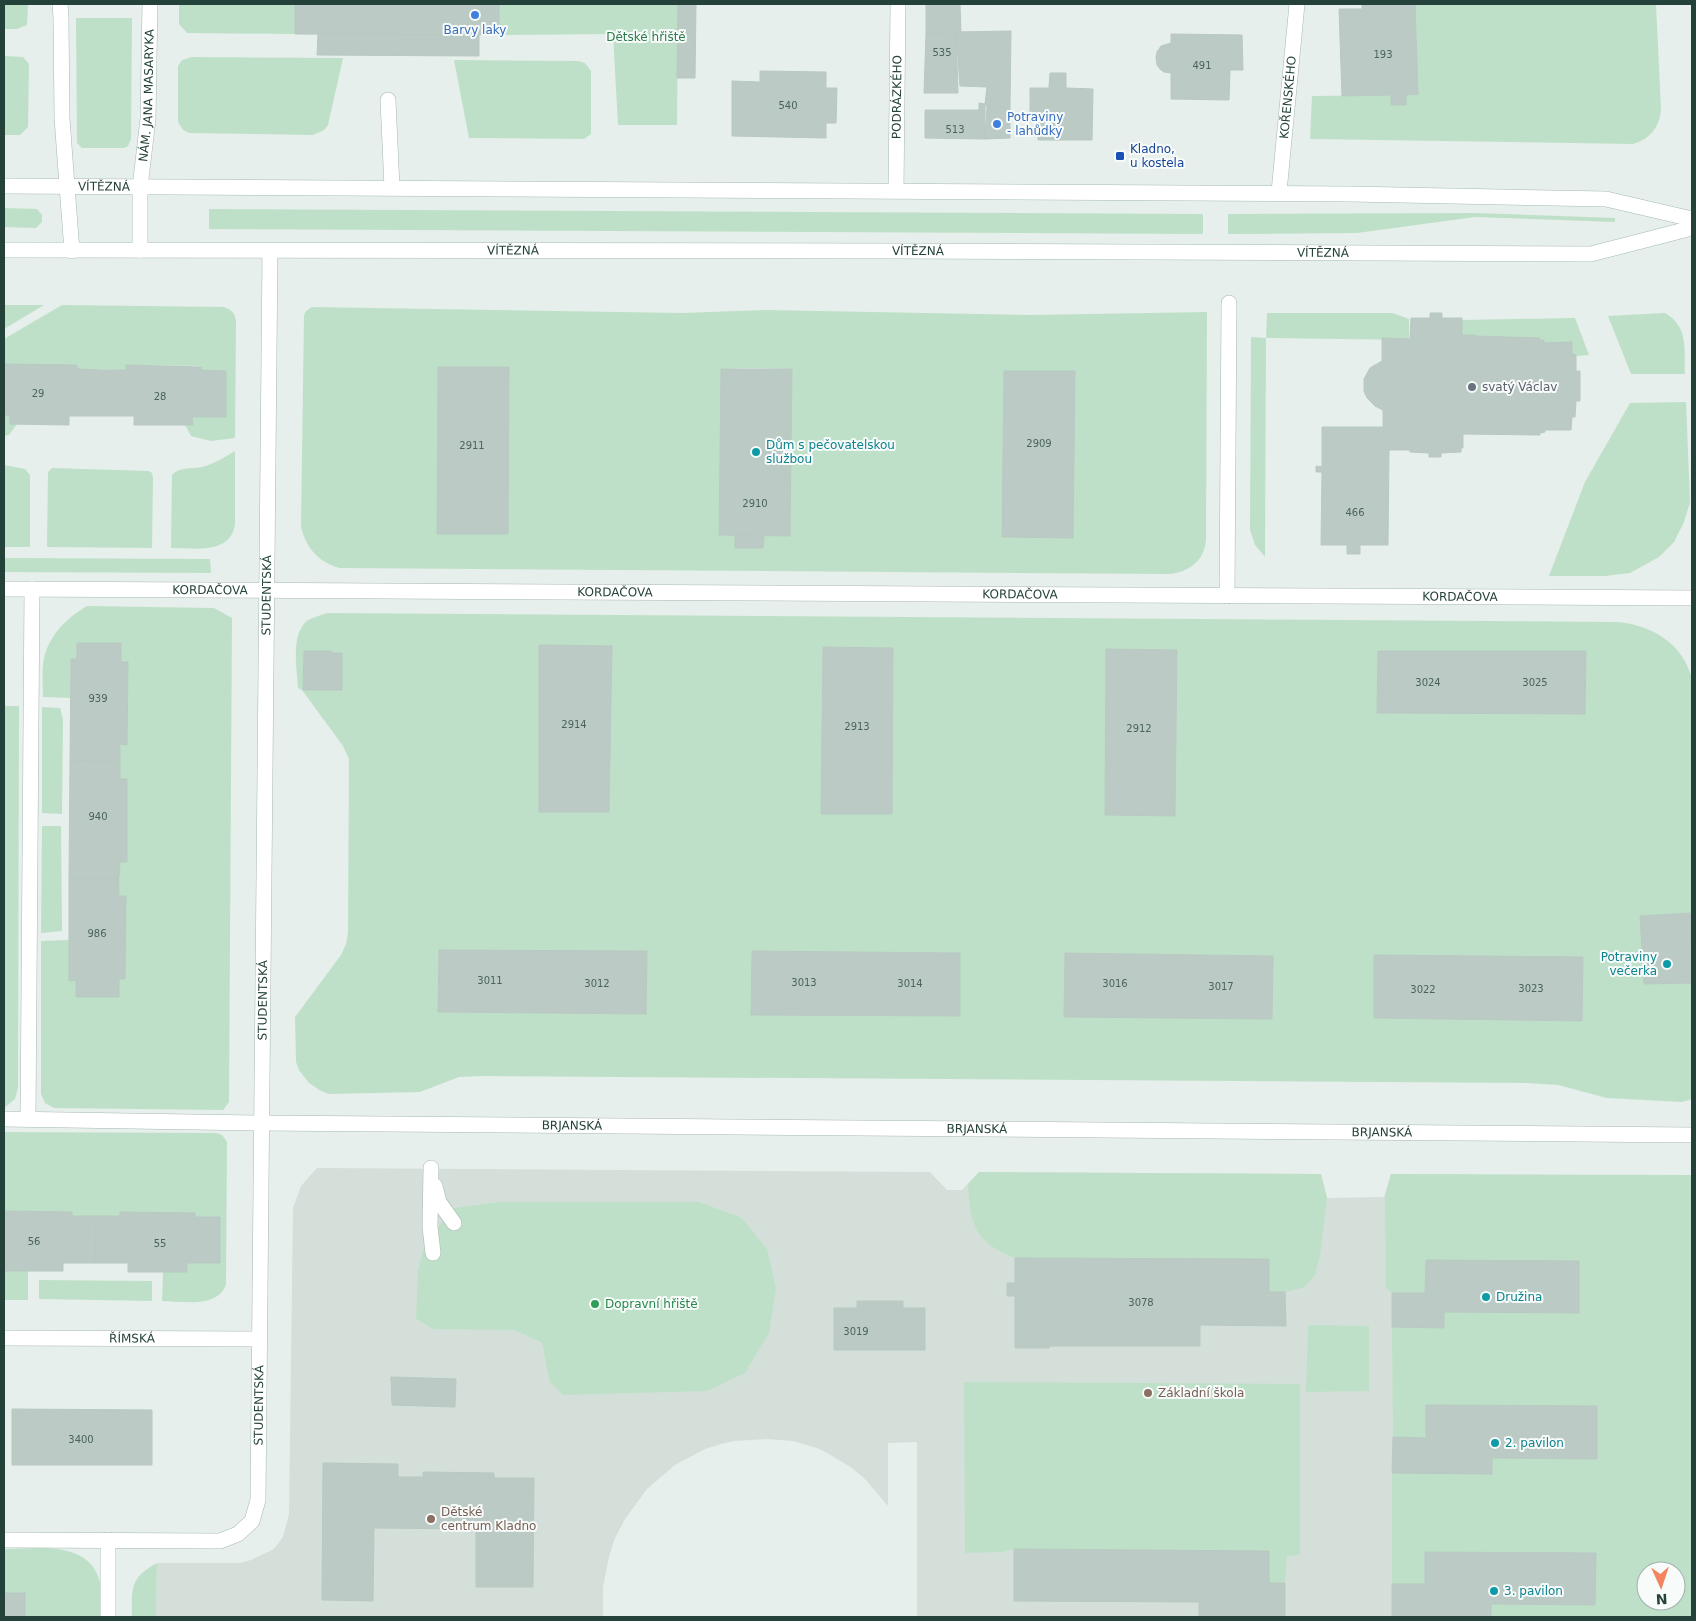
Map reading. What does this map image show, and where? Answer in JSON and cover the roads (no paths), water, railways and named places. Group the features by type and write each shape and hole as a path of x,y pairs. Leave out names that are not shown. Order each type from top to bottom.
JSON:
{"street":[{"path":"60,4 62,18 62,118 67,186"},
{"name":"NÁM. JANA MASARYKA","path":"140,187 148,119 150,4"},
{"name":"PODRÁZKÉHO","path":"896,191 898,4"},
{"name":"KOŘENSKÉHO","path":"1279,192 1297,4"},
{"path":"388,100 392,188"},
{"name":"VÍTĚZNÁ","path":"4,186 1279,192 1606,200 1692,219"},
{"name":"VÍTĚZNÁ","path":"67,186 72,251"},
{"name":"VÍTĚZNÁ","path":"140,187 140,250"},
{"name":"VÍTĚZNÁ","path":"4,250 1591,254 1692,228"},
{"name":"STUDENTSKÁ","path":"4,1540 220,1541 238,1534 252,1520 258,1500 270,251"},
{"path":"1227,596 1229,303"},
{"name":"KORDAČOVA","path":"4,588 1692,598"},
{"path":"28,1119 32,589"},
{"name":"BRJANSKÁ","path":"4,1119 261,1123 1692,1134"},
{"path":"433,1253 430,1226 431,1168 439,1202 454,1223"},
{"name":"ŘÍMSKÁ","path":"4,1338 259,1339"},
{"path":"108,1540 108,1617"}],"place":[{"name":"Barvy laky","path":"475,15"},
{"name":"Potraviny - lahůdky","path":"997,124"},
{"name":"Kladno, u kostela","path":"1120,156"},
{"name":"svatý Václav","path":"1472,387"},
{"name":"Dům s pečovatelskou službou","path":"756,452"},
{"name":"Potraviny večerka","path":"1667,964"},
{"name":"Družina","path":"1486,1297"},
{"name":"Dopravní hřiště","path":"595,1304"},
{"name":"Základní škola","path":"1148,1393"},
{"name":"2. pavilon","path":"1495,1443"},
{"name":"Dětské centrum Kladno","path":"431,1519"},
{"name":"3. pavilon","path":"1494,1591"}],"park label":[{"name":"Dětské hřiště","path":"646,37"}]}
